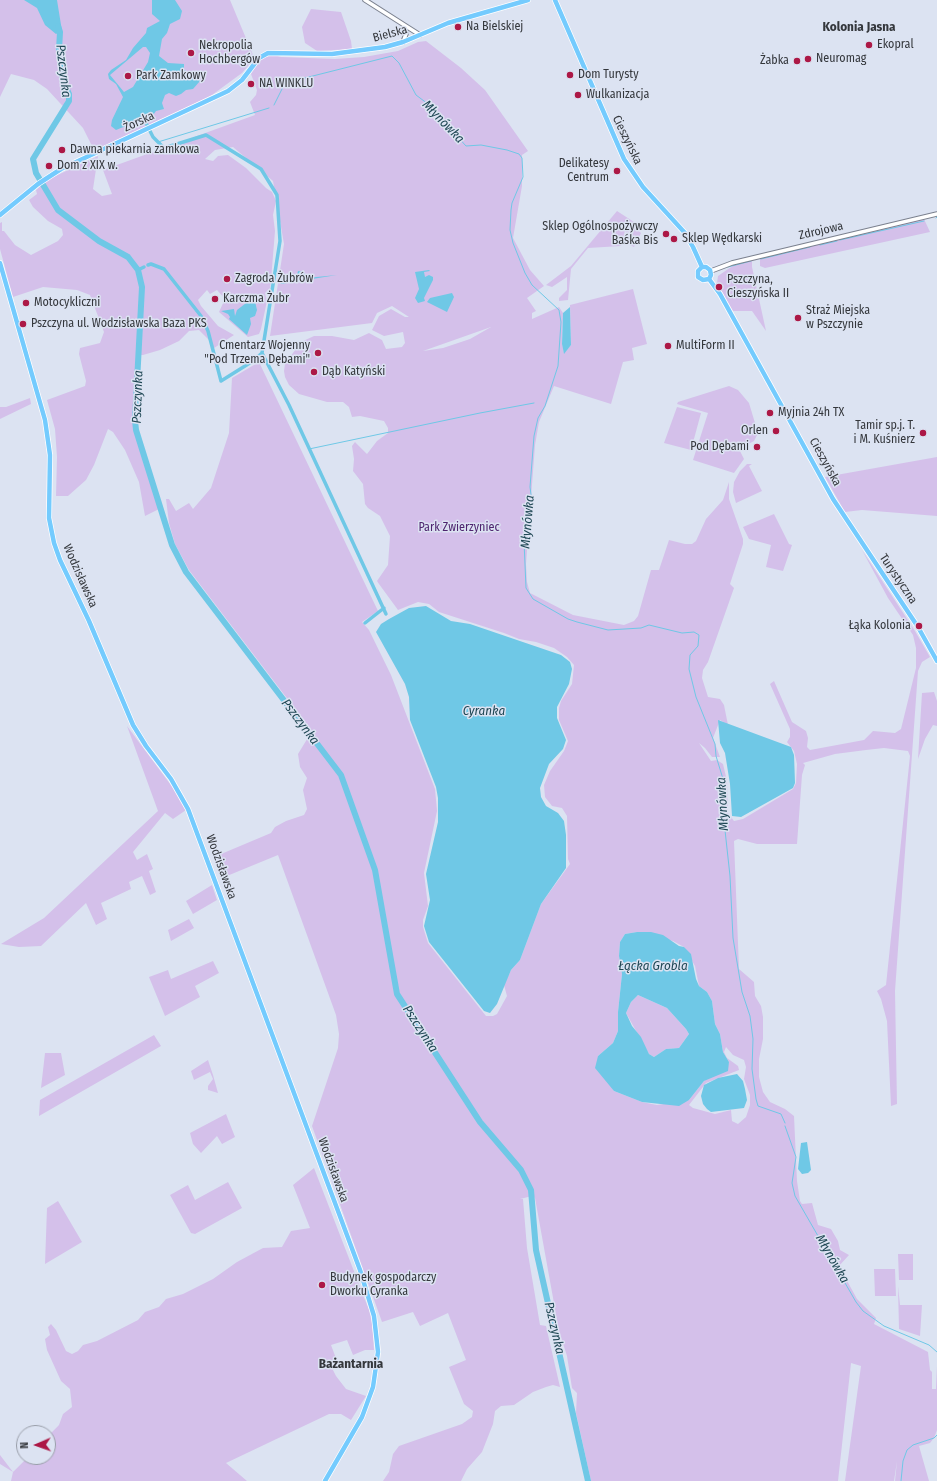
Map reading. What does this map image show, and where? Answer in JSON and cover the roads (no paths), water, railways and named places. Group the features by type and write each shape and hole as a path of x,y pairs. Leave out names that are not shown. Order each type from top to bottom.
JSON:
{"main road":[{"name":"Bielska","path":"262,55 273,52 322,54 344,53 403,42 448,23 518,1 528,0"},
{"name":"Cieszyńska","path":"549,0 557,7"},
{"name":"Cieszyńska","path":"555,0 624,159 643,187 685,233 702,267"},
{"name":"Żorska","path":"0,215 38,184 61,169 228,91 242,80 262,55"},
{"name":"Wodzisławska","path":"0,263 45,420 50,456 49,518 54,543 60,560 89,621 133,725 146,746 175,784 188,808 352,1249 374,1316 378,1352 373,1387 362,1417 325,1481"},
{"path":"702,267 707,267 711,271 709,279 703,280 698,277 698,272 702,267"},
{"name":"Cieszyńska","path":"709,279 720,294 840,510"},
{"name":"Turystyczna","path":"840,510 918,628 937,661"}],"street":[{"path":"365,0 420,35"},
{"path":"403,42 406,34 404,25"},
{"name":"Zdrojowa","path":"711,271 732,262 937,214"}],"water":[{"path":"24,0 57,0 62,31 56,34 45,25 37,8"},
{"path":"152,0 175,0 182,11 180,19 170,24 167,33 162,39 159,56 168,63 184,64 184,70 200,77 200,81 193,89 186,90 176,96 169,93 165,95 162,103 164,109 156,111 148,122 142,124 136,122 116,130 111,126 112,120 123,97 116,84 109,79 108,74 111,70 126,60 133,48 146,33 147,28 160,21 152,14","holes":["143,47 146,47 150,53 148,62 133,87 124,92 110,75"]},
{"path":"298,271 304,272 306,278 337,275 281,284 280,282 282,278 296,279"},
{"path":"430,271 424,272 425,277 429,275 433,277 433,280 424,298 425,301 418,303 415,298 419,289 415,272"},
{"path":"452,293 454,297 447,312 427,302 430,298"},
{"path":"254,297 257,310 255,316 250,318 251,324 247,335 229,319 230,317 228,314 221,311 234,309 235,316 237,310"},
{"path":"570,307 571,345 564,354 562,344 563,313"},
{"name":"Cyranka","path":"426,606 451,621 470,624 561,655 570,662 572,669 569,684 557,707 557,718 566,740 563,749 549,764 540,788 541,797 546,806 558,813 564,821 566,835 566,868 541,904 520,960 511,970 497,1004 490,1013 484,1011 429,942 424,926 430,900 426,874 438,822 438,798 436,787 410,720 409,697 405,684 376,632 381,624 409,608"},
{"path":"718,720 791,747 794,755 795,783 793,788 741,817 732,816 730,784 725,753 720,743"},
{"name":"Łącka Grobla","path":"651,932 663,935 679,946 684,947 691,954 696,979 699,986 707,992 712,1001 715,1024 720,1034 723,1052 729,1062 728,1071 704,1081 689,1100 679,1106 642,1102 614,1091 595,1068 598,1056 613,1043 618,1031 618,1012 622,974 619,956 620,942 625,934","holes":["638,995 667,1008 689,1034 679,1048 666,1049 654,1057 649,1054 641,1037 632,1026 626,1013 631,1002"]},
{"path":"737,1074 743,1081 745,1089 747,1100 744,1108 711,1112 707,1109 703,1104 701,1096 704,1085 718,1078"},
{"path":"807,1142 811,1170 808,1173 802,1174 798,1169 801,1143"}],"waterway":[{"name":"Pszczynka","path":"58,26 60,32 59,50 63,81 69,94 69,101 33,159 36,173 58,210 99,241 128,257 138,270 142,287 135,420 136,430 172,545 186,572 341,775 375,870 397,994 480,1122 521,1170 531,1190 536,1250 588,1481"},
{"name":"Młynówka","path":"274,105 285,83 392,56 399,63 416,95 428,104 466,146 481,145 507,150 519,154 522,158 523,177 512,203 511,210 510,230 513,243 525,273 532,285 559,310 561,322 558,366 545,406 538,418 534,436 530,487 532,502 524,541 526,588 533,599 568,619 577,622 608,630 641,628 649,625 682,633 694,632 699,635 698,646 690,655 689,669 696,697 715,744 716,756 723,779 723,812 730,876 733,938 742,992 750,1016 753,1039 752,1069 756,1099 758,1106 781,1114 785,1123"},
{"name":"Młynówka","path":"158,142 269,108"},
{"path":"146,123 153,137 164,148 206,135 261,169 277,195 280,241 262,353 289,405 386,614"},
{"path":"840,240 924,221"},
{"path":"820,245 837,241"},
{"path":"761,259 810,247"},
{"path":"728,267 751,261"},
{"path":"148,265 151,264 164,269 201,316 208,331 221,381 253,361 262,353"},
{"name":"Pszczynka","path":"138,270 144,267"},
{"path":"309,449 534,403"},
{"path":"365,623 384,608"},
{"name":"Młynówka","path":"785,1126 796,1157 792,1183 795,1196 856,1302 863,1311 884,1326 929,1345 937,1352"},
{"name":"Młynówka","path":"901,1481 903,1461 907,1450 913,1445 934,1438 937,1435"}],"place":[{"name":"Na Bielskiej","path":"458,27"},
{"name":"Ekopral","path":"869,45"},
{"name":"Nekropolia Hochbergów","path":"191,53"},
{"name":"Neuromag","path":"808,59"},
{"name":"Żabka","path":"797,61"},
{"name":"Dom Turysty","path":"570,75"},
{"name":"Park Zamkowy","path":"128,76"},
{"name":"NA WINKLU","path":"251,84"},
{"name":"Wulkanizacja","path":"578,95"},
{"name":"Dawna piekarnia zamkowa","path":"62,150"},
{"name":"Dom z XIX w.","path":"49,166"},
{"name":"Delikatesy Centrum","path":"617,171"},
{"name":"Sklep Ogólnospożywczy Baśka Bis","path":"666,234"},
{"name":"Sklep Wędkarski","path":"674,239"},
{"name":"Zagroda Żubrów","path":"227,279"},
{"name":"Pszczyna, Cieszyńska II","path":"719,287"},
{"name":"Karczma Żubr","path":"215,299"},
{"name":"Motocykliczni","path":"26,303"},
{"name":"Straż Miejska w Pszczynie","path":"798,318"},
{"name":"Pszczyna ul. Wodzisławska Baza PKS","path":"23,324"},
{"name":"MultiForm II","path":"668,346"},
{"name":"Cmentarz Wojenny \"Pod Trzema Dębami\"","path":"318,353"},
{"name":"Dąb Katyński","path":"314,372"},
{"name":"Myjnia 24h TX","path":"770,413"},
{"name":"Orlen","path":"776,431"},
{"name":"Tamir sp.j. T. i M. Kuśnierz","path":"923,433"},
{"name":"Pod Dębami","path":"757,447"},
{"name":"Łąka Kolonia","path":"919,626"},
{"name":"Budynek gospodarczy Dworku Cyranka","path":"322,1285"}],"district":[{"name":"Kolonia Jasna","path":"859,27"},
{"name":"Bażantarnia","path":"351,1364"}],"park label":[{"name":"Park Zwierzyniec","path":"459,528"}]}
